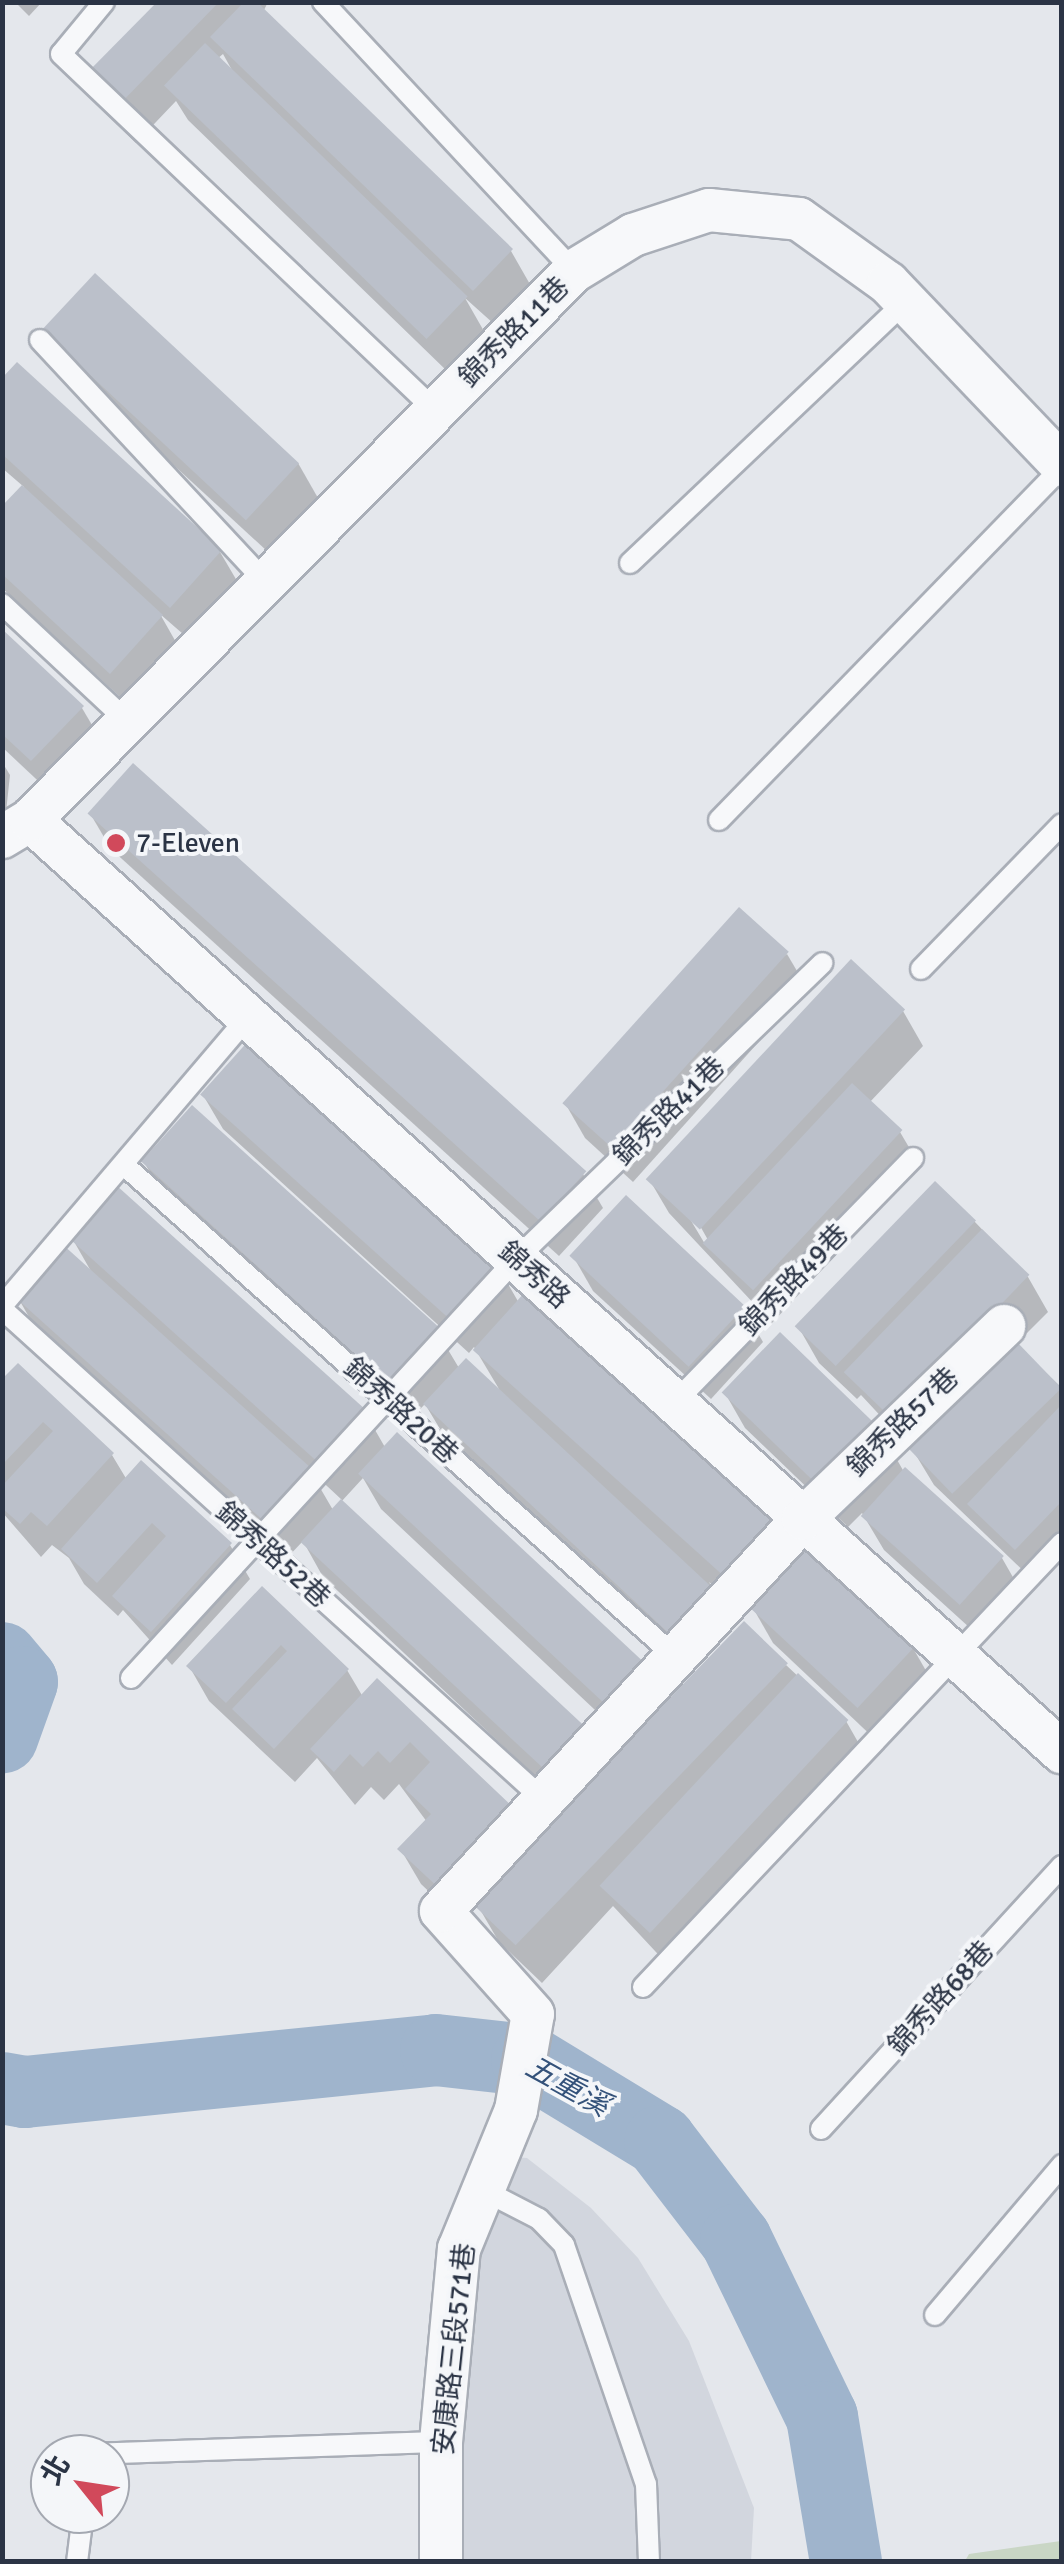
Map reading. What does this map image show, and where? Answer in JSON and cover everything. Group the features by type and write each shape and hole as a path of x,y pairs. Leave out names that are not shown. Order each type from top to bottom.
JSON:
{"street":[{"name":"錦秀路11巷","path":"16,828 127,722 574,271 634,235 709,210 799,219 905,302 1062,466"},
{"name":"錦秀路","path":"16,828 248,1017 1062,1752"},
{"name":"錦秀路57巷","path":"803,1518 1004,1326"},
{"path":"544,1800 803,1518"},
{"name":"安康路三段571巷","path":"442,2562 441,2442 459,2249 520,2087 533,2014 441,1911 544,1800"}],"lane":[{"path":"104,2 61,54 436,411"},
{"path":"323,2 574,271"},
{"path":"630,562 905,302"},
{"path":"40,340 266,582"},
{"path":"718,820 1062,466"},
{"path":"2,604 127,722"},
{"path":"921,969 1062,824"},
{"name":"錦秀路41巷","path":"130,1678 516,1259 822,963"},
{"path":"2,1308 248,1017"},
{"name":"錦秀路49巷","path":"675,1402 913,1158"},
{"name":"錦秀路20巷","path":"124,1165 677,1658"},
{"name":"錦秀路52巷","path":"2,1308 544,1800"},
{"path":"643,1987 952,1653 1062,1543"},
{"name":"錦秀路68巷","path":"821,2129 1062,1866"},
{"path":"935,2314 1062,2165"},
{"path":"483,2190 539,2219 564,2245 646,2484 649,2562"},
{"path":"130,2453 441,2442"},
{"path":"77,2562 80,2534"}],"shaded area":[{"path":"513,2157 527,2158 591,2208 638,2258 689,2341 754,2508 751,2561 462,2562 452,2453 477,2229"}],"green space":[{"path":"1061,2541 1061,2561 965,2561 969,2554"}],"building":[{"path":"157,2 219,2 114,110 82,78"},
{"path":"244,2 257,2 513,249 473,291 210,37"},
{"path":"205,43 468,297 427,339 164,85"},
{"path":"95,273 299,463 246,520 42,330"},
{"path":"17,362 222,550 170,608 2,454 2,378"},
{"path":"22,485 163,615 110,674 2,574 2,506"},
{"path":"2,629 84,706 31,761 2,734"},
{"path":"133,763 586,1171 541,1222 87,814"},
{"path":"739,907 789,952 612,1148 562,1103"},
{"path":"851,959 905,1009 700,1230 646,1179"},
{"path":"251,1038 501,1263 450,1319 200,1094"},
{"path":"852,1083 902,1130 753,1290 703,1243"},
{"path":"192,1105 442,1330 391,1386 141,1161"},
{"path":"935,1181 976,1221 836,1366 795,1326"},
{"path":"116,1185 370,1414 323,1467 68,1238"},
{"path":"626,1195 745,1306 689,1367 569,1256"},
{"path":"982,1229 1029,1275 891,1418 844,1372"},
{"path":"61,1243 315,1472 268,1525 13,1296"},
{"path":"525,1292 776,1518 724,1576 473,1350"},
{"path":"780,1332 885,1433 827,1494 722,1392"},
{"path":"1015,1340 1062,1388 952,1494 906,1446"},
{"path":"466,1358 711,1586 668,1633 423,1404"},
{"path":"18,1363 114,1453 47,1526 31,1512 20,1524 2,1508 2,1486 53,1431 43,1422 2,1465 2,1379"},
{"path":"1062,1404 1062,1501 1015,1550 967,1504"},
{"path":"397,1432 647,1665 608,1707 358,1474"},
{"path":"141,1460 232,1543 151,1632 112,1596 166,1536 152,1523 97,1583 61,1549"},
{"path":"905,1467 1004,1556 960,1605 861,1516"},
{"path":"341,1499 586,1727 546,1771 301,1542"},
{"path":"808,1547 915,1647 857,1708 751,1608"},
{"path":"262,1586 349,1669 274,1749 232,1709 287,1651 281,1645 226,1703 186,1666"},
{"path":"744,1621 788,1663 516,1945 472,1903"},
{"path":"798,1673 848,1720 650,1933 600,1886"},
{"path":"377,1678 516,1810 441,1890 397,1849 431,1814 405,1789 430,1762 410,1742 390,1763 378,1751 363,1767 350,1754 334,1772 310,1749"}],"waterway":[{"name":"五重溪","path":"2,1658 22,1682 2,1738"},
{"name":"五重溪","path":"2,2088 25,2092 436,2050 527,2060 660,2141 736,2240 822,2417 846,2562"}],"place":[{"name":"7-Eleven","path":"116,843"}]}
